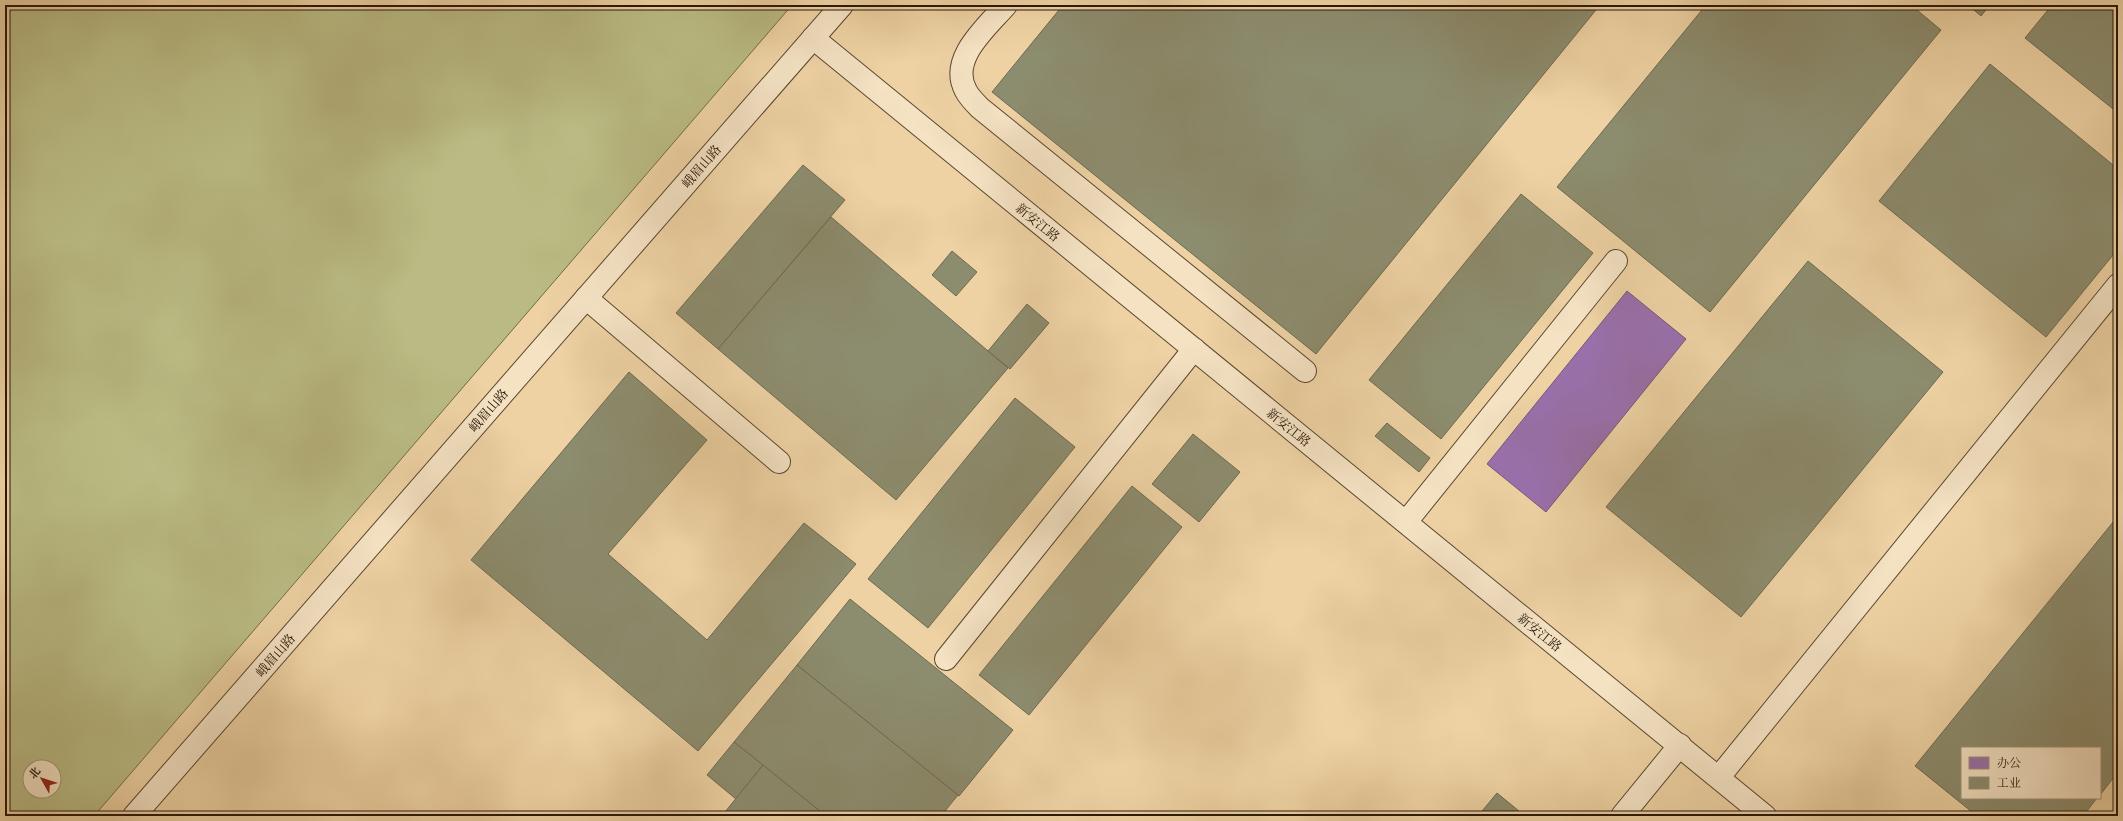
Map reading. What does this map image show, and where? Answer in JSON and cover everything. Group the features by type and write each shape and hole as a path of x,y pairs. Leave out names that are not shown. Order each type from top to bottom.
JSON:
{"street":[{"name":"峨眉山路","path":"134,816 842,5"},
{"path":"1006,5 967,50 961,72 965,91 980,108 1305,371"},
{"name":"新安江路","path":"813,38 1765,816"},
{"path":"1406,522 1616,261"},
{"path":"1719,778 2118,285"},
{"path":"586,298 779,462"},
{"path":"946,659 1194,349"},
{"path":"1622,816 1680,746"}],"green space":[{"path":"5,5 792,5 94,816 5,816"}],"building: 办公":[{"path":"1627,291 1686,339 1546,512 1487,464"}],"building: 工业":[{"path":"1063,5 1600,5 1316,354 992,92"},
{"path":"1706,5 1911,5 1941,30 1710,312 1557,187"},
{"path":"1968,5 1990,5 1981,16"},
{"path":"2052,5 2118,5 2118,113 2025,38"},
{"path":"1990,64 2118,169 2118,249 2046,337 1879,201"},
{"path":"803,165 845,200 718,349 676,313"},
{"path":"1521,194 1593,253 1441,439 1369,380"},
{"path":"831,217 1008,368 896,500 718,349"},
{"path":"952,251 977,272 956,296 932,275"},
{"path":"1808,261 1943,372 1741,617 1606,507"},
{"path":"1027,304 1049,323 1010,369 988,351"},
{"path":"629,372 707,440 608,554 707,640 804,523 856,564 698,751 471,560"},
{"path":"1015,398 1075,447 928,628 868,579"},
{"path":"1387,423 1430,458 1419,472 1375,436"},
{"path":"1193,434 1240,472 1199,522 1152,484"},
{"path":"1132,486 1182,527 1029,715 979,675"},
{"path":"2118,516 2118,772 2101,794 2101,747 1961,747 1961,799 2096,799 2083,816 1977,816 1915,766"},
{"path":"850,599 1013,730 959,796 797,665"},
{"path":"797,665 958,795 941,816 826,816 734,742"},
{"path":"734,742 763,765 736,799 707,775"},
{"path":"763,765 826,816 730,816 725,812"},
{"path":"1497,793 1525,816 1478,816"}]}
